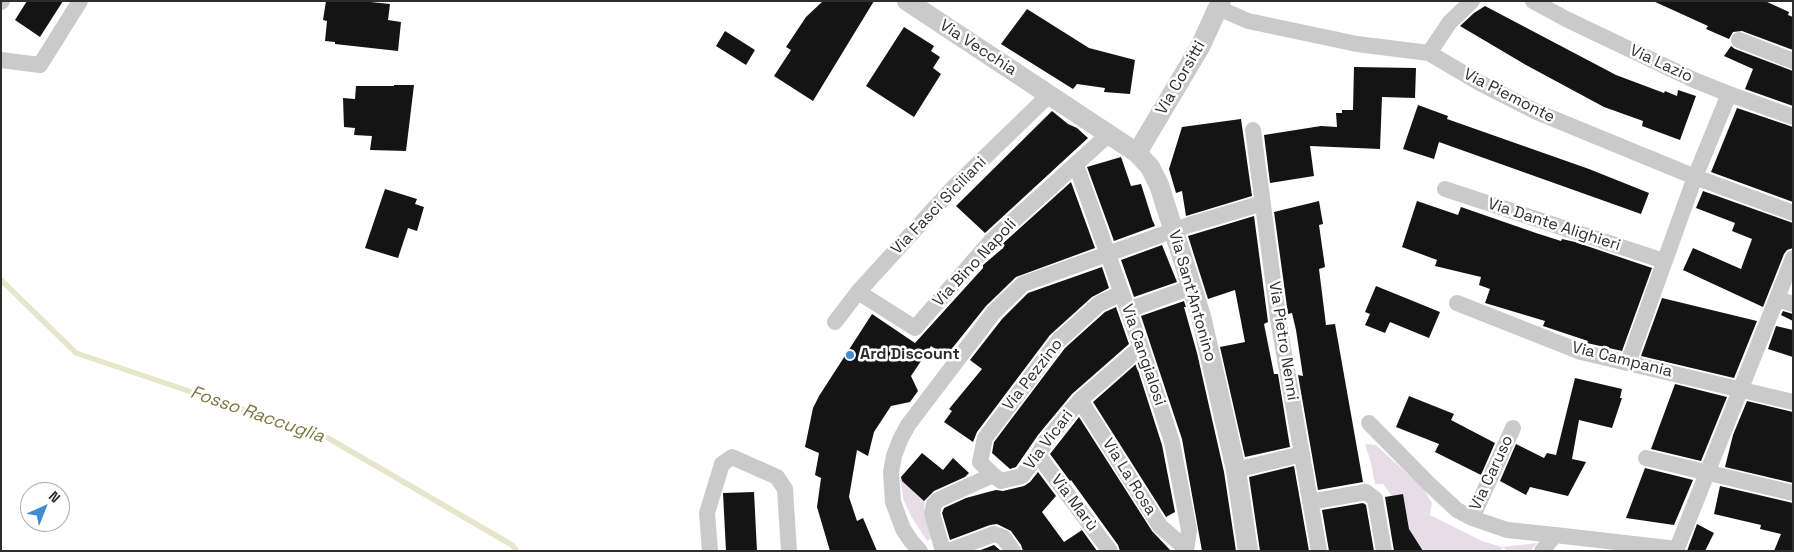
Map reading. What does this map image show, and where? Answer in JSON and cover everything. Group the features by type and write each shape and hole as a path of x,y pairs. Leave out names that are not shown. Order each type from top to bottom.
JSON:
{"street":[{"path":"1,60 40,65 80,1"},
{"name":"Via Vecchia","path":"907,1 1049,95"},
{"path":"1429,53 1450,22 1472,1"},
{"name":"Via Lazio","path":"1533,1 1566,19 1694,80 1793,117"},
{"name":"Via Piemonte","path":"1219,5 1248,21 1357,44 1429,53 1480,83 1537,112 1695,177 1793,213"},
{"name":"Via Corsitti","path":"1137,153 1200,47 1219,5"},
{"path":"1739,40 1793,61"},
{"path":"1628,363 1695,177 1729,94"},
{"name":"Via Sant'Antonino","path":"1049,95 1137,153 1150,167 1159,185 1201,316 1236,470 1248,551"},
{"name":"Via Fasci Siciliani","path":"835,322 858,292 953,188 1049,95"},
{"name":"Via Pietro Nenni","path":"1253,130 1279,325 1319,551"},
{"name":"Via Bino Napoli","path":"858,292 915,328 990,242 1109,134"},
{"name":"Via Cangialosi","path":"1076,165 1141,347 1172,442 1189,530 1186,550"},
{"name":"Via Dante Alighieri","path":"1445,189 1664,261"},
{"path":"920,551 903,529 895,509 891,487 894,456 908,425 994,312 1023,284 1263,203"},
{"path":"1368,422 1457,510 1472,518 1507,530 1555,535 1621,547 1676,550 1793,258"},
{"path":"1128,310 1192,287"},
{"name":"Via Pezzino","path":"993,475 980,462 985,438 1058,341 1099,304 1121,293"},
{"path":"1776,299 1793,304"},
{"name":"Via Campania","path":"1457,303 1581,352 1793,402"},
{"name":"Via Vicari","path":"993,475 1001,481 1022,476 1046,441 1080,400 1141,347"},
{"name":"Via La Rosa","path":"1080,400 1160,526 1186,550"},
{"name":"Via Caruso","path":"1472,518 1513,428"},
{"name":"Via Marù","path":"1038,454 1110,551"},
{"path":"1236,470 1302,454"},
{"path":"710,551 707,513 722,464 732,457 777,477 785,489 790,551"},
{"path":"1646,458 1793,493"},
{"path":"943,551 933,517 932,508 934,504 938,500 993,475"},
{"path":"1310,502 1366,492 1374,499 1384,551"},
{"path":"949,551 994,534 1003,537 1013,551"},
{"path":"1542,551 1555,535"}],"shaded area":[{"path":"1365,444 1376,445 1423,488 1432,503 1430,515 1482,541 1502,547 1537,543 1531,551 1507,551 1503,547 1500,551 1423,551 1409,529 1403,494 1392,496 1383,484 1375,484"},
{"path":"900,479 925,502 924,510 931,539 927,541 904,501"}],"building":[{"path":"27,1 63,1 40,37 15,20"},
{"path":"326,1 361,1 390,4 388,20 401,22 398,51 335,44 335,42 325,41 327,21 323,20"},
{"path":"823,1 874,1 813,101 774,76 791,50 786,47 806,17"},
{"path":"1653,1 1765,1 1789,12 1788,15 1793,17 1793,50 1742,31 1733,32 1729,39 1706,29 1708,26"},
{"path":"1485,6 1616,75 1664,93 1665,91 1677,96 1678,90 1696,96 1680,140 1642,126 1643,121 1604,107 1526,65 1460,26"},
{"path":"1027,9 1089,48 1135,60 1130,94 1104,92 1105,88 1077,84 1073,89 1001,44"},
{"path":"904,27 934,46 931,51 940,57 933,68 941,74 914,117 866,86"},
{"path":"725,31 755,50 746,65 716,46"},
{"path":"1731,46 1793,71 1793,106 1745,89 1753,69 1724,56"},
{"path":"1354,67 1416,68 1415,98 1382,97 1380,149 1310,146 1314,176 1270,183 1264,135 1321,126 1337,127 1336,113 1342,113 1342,110 1353,110"},
{"path":"414,85 406,151 370,150 372,136 354,135 355,128 344,127 343,98 355,99 356,86"},
{"path":"1418,105 1448,116 1447,119 1589,169 1649,193 1641,214 1439,142 1434,159 1403,149"},
{"path":"1737,108 1793,127 1793,202 1711,172"},
{"path":"1052,111 1088,138 985,233 956,206"},
{"path":"1241,119 1252,196 1186,216 1182,191 1176,193 1169,169 1182,127"},
{"path":"1121,157 1131,186 1141,184 1155,226 1114,241 1087,167"},
{"path":"1071,182 1095,248 1016,277 986,306 946,356 931,346 911,376 918,391 910,402 891,406 874,432 868,456 857,450 849,497 857,521 863,518 877,551 830,551 817,507 821,478 815,475 819,453 805,447 813,408 819,396 872,314 915,343 983,268 983,265 1003,248 1000,246"},
{"path":"385,189 417,199 415,204 424,207 417,231 408,228 398,258 365,248"},
{"path":"1703,191 1793,223 1793,248 1787,250 1784,254 1763,307 1683,270 1693,248 1741,269 1752,239 1732,231 1735,223 1696,208"},
{"path":"1319,201 1323,224 1319,225 1325,267 1319,269 1326,325 1335,324 1363,482 1318,490 1298,375 1303,376 1296,330 1292,313 1288,314 1274,212"},
{"path":"1417,201 1458,215 1461,207 1561,241 1562,239 1575,242 1652,268 1622,351 1587,343 1588,341 1543,326 1545,321 1485,303 1490,289 1479,285 1481,277 1435,266 1437,260 1402,247"},
{"path":"1254,216 1268,322 1264,324 1274,374 1278,374 1290,447 1245,457 1220,347 1245,342 1235,290 1208,299 1188,236"},
{"path":"1162,245 1177,282 1134,297 1121,260"},
{"path":"1102,267 1109,288 1092,297 1050,335 977,432 973,442 944,422 952,411 949,409 982,369 970,360 1002,319 1028,293"},
{"path":"1376,286 1440,312 1429,338 1390,322 1385,333 1365,325 1370,314 1365,312"},
{"path":"1662,298 1757,321 1734,378 1641,356"},
{"path":"1184,301 1224,472 1236,551 1202,551 1182,439 1141,316"},
{"path":"1116,307 1129,344 1072,394 1038,435 1016,467 1010,469 992,453 994,442 1065,348 1105,312"},
{"path":"1783,311 1793,314 1793,321 1781,315"},
{"path":"1776,326 1793,330 1793,357 1768,349"},
{"path":"1136,364 1162,445 1175,512 1166,517 1093,402"},
{"path":"1575,378 1622,389 1620,398 1622,398 1612,428 1579,420 1572,459 1586,462 1568,496 1530,487 1526,495 1500,481 1516,444 1544,458 1547,453 1556,455"},
{"path":"1675,384 1727,397 1701,461 1651,449"},
{"path":"1409,396 1454,414 1451,420 1495,443 1481,475 1435,452 1439,444 1396,427"},
{"path":"1747,401 1793,412 1793,483 1725,467 1733,435"},
{"path":"1079,417 1152,531 1171,551 1120,551 1118,545 1050,454"},
{"path":"922,453 943,470 953,458 969,473 965,477 934,491 924,501 902,481 901,477"},
{"path":"1294,466 1309,551 1260,551 1249,477"},
{"path":"1645,468 1693,480 1674,525 1626,518"},
{"path":"1038,472 1056,496 1042,512 1064,542 1082,530 1097,551 1023,551 1011,531 997,524 950,540 942,513 944,508 966,498 996,490 1003,491 1024,486"},
{"path":"1720,486 1793,503 1793,551 1774,551 1781,534 1760,529 1761,525 1714,514"},
{"path":"754,492 757,551 726,551 723,493"},
{"path":"1403,494 1409,529 1423,551 1394,551 1385,497"},
{"path":"1363,503 1366,505 1374,551 1329,551 1322,510"},
{"path":"1697,524 1714,533 1705,551 1687,551"},
{"path":"994,545 1001,551 978,551"}],"waterway":[{"name":"Fosso Raccuglia","path":"1,280 76,353 328,438 512,545 517,551"}],"place":[{"name":"Ard Discount","path":"850,355"}]}
